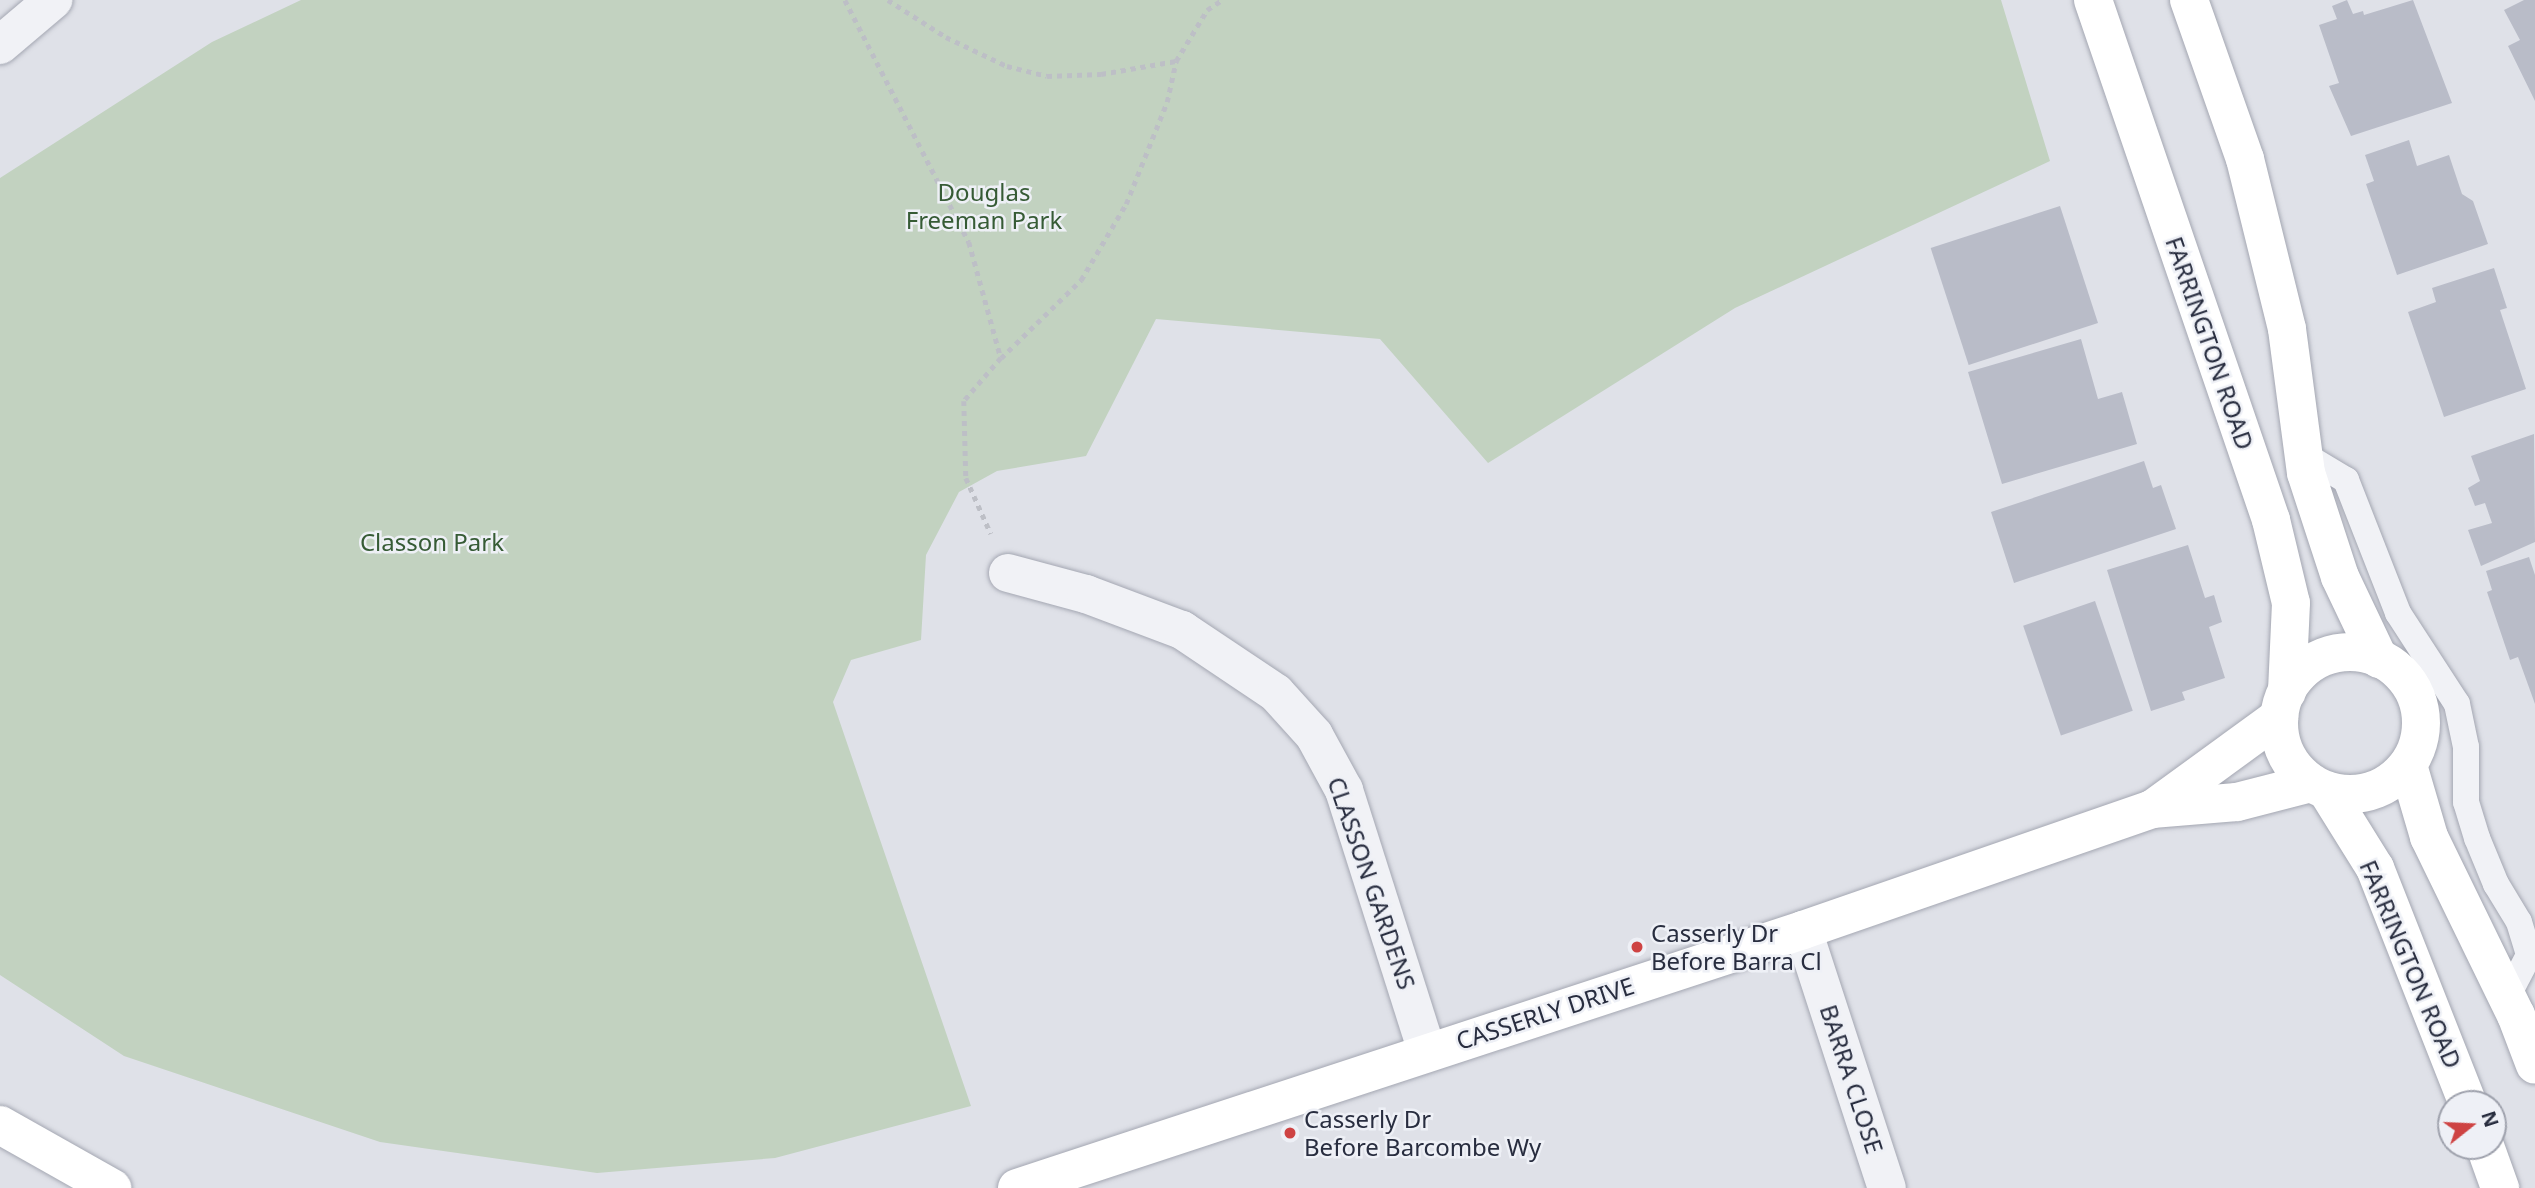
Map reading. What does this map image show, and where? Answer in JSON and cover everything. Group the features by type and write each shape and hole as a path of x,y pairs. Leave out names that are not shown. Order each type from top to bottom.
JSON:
{"main road":[{"name":"FARRINGTON ROAD","path":"2093,0 2271,520 2291,603 2283,704"},
{"path":"2189,0 2245,159 2287,329 2304,456 2340,577 2379,659"},
{"path":"2359,652 2379,659 2396,670 2419,705 2417,746 2408,765 2372,792 2350,795 2319,787 2287,756 2283,704 2316,660 2359,652"},
{"name":"CASSERLY DRIVE","path":"2152,809 2283,704"},
{"path":"2408,765 2429,837 2508,997 2535,1065"},
{"name":"FARRINGTON ROAD","path":"2319,787 2375,869 2462,1090"},
{"name":"CASSERLY DRIVE","path":"1017,1188 1066,1180 1427,1051 1803,930 2152,809 2237,802 2319,787"},
{"path":"4,1138 112,1188"},
{"path":"2490,1160 2500,1188"}],"street":[{"path":"0,45 53,0"},
{"name":"CLASSON GARDENS","path":"1008,573 1086,594 1182,630 1276,693 1314,735 1344,790 1427,1051"},
{"name":"BARRA CLOSE","path":"1803,930 1887,1188"}],"lane":[{"path":"2304,456 2346,480 2398,613 2457,704 2466,747 2466,802 2477,838 2496,884 2519,922 2529,955 2508,997"}],"path":[{"path":"845,0 969,242 1001,358"},
{"path":"888,0 946,37 995,60 1047,76 1101,74 1176,61"},
{"path":"1008,573 966,478 964,401 1001,358 1081,281 1126,204 1167,102 1176,61 1207,10 1222,0"}],"green space":[{"name":"Classon Park","path":"301,0 2001,0 2050,161 1735,308 1488,463 1380,339 1156,319 1086,456 997,471 959,492 926,555 921,640 851,660 833,702 971,1106 775,1158 597,1173 380,1142 124,1056 0,975 0,178 212,42"}],"building":[{"path":"2347,0 2353,14 2363,11 2364,15 2413,0 2452,103 2351,136 2329,86 2339,83 2319,25 2337,19 2332,6"},
{"path":"2524,0 2535,0 2535,101 2508,46 2520,40 2504,10"},
{"path":"2409,140 2417,166 2449,155 2462,194 2473,201 2488,244 2397,275 2366,184 2374,181 2365,155"},
{"path":"2060,206 2098,323 1969,365 1931,248"},
{"path":"2494,268 2507,308 2500,310 2526,389 2444,417 2408,312 2436,302 2432,288"},
{"path":"2081,339 2098,399 2122,392 2137,444 2002,484 1968,372"},
{"path":"2534,434 2535,542 2481,566 2468,530 2492,523 2485,503 2475,506 2468,488 2480,481 2471,456"},
{"path":"2144,461 2153,488 2161,485 2176,529 2014,583 1991,512"},
{"path":"2188,545 2205,598 2214,595 2222,622 2209,627 2225,678 2182,692 2185,700 2151,711 2107,570"},
{"path":"2529,557 2535,575 2535,704 2518,657 2510,660 2487,592 2492,590 2486,571"},
{"path":"2095,601 2133,711 2061,735 2023,626"}],"place":[{"name":"Casserly Dr Before Barra Cl","path":"1637,947"},
{"name":"Casserly Dr Before Barcombe Wy","path":"1290,1133"}],"park label":[{"name":"Douglas Freeman Park","path":"984,206"}]}
